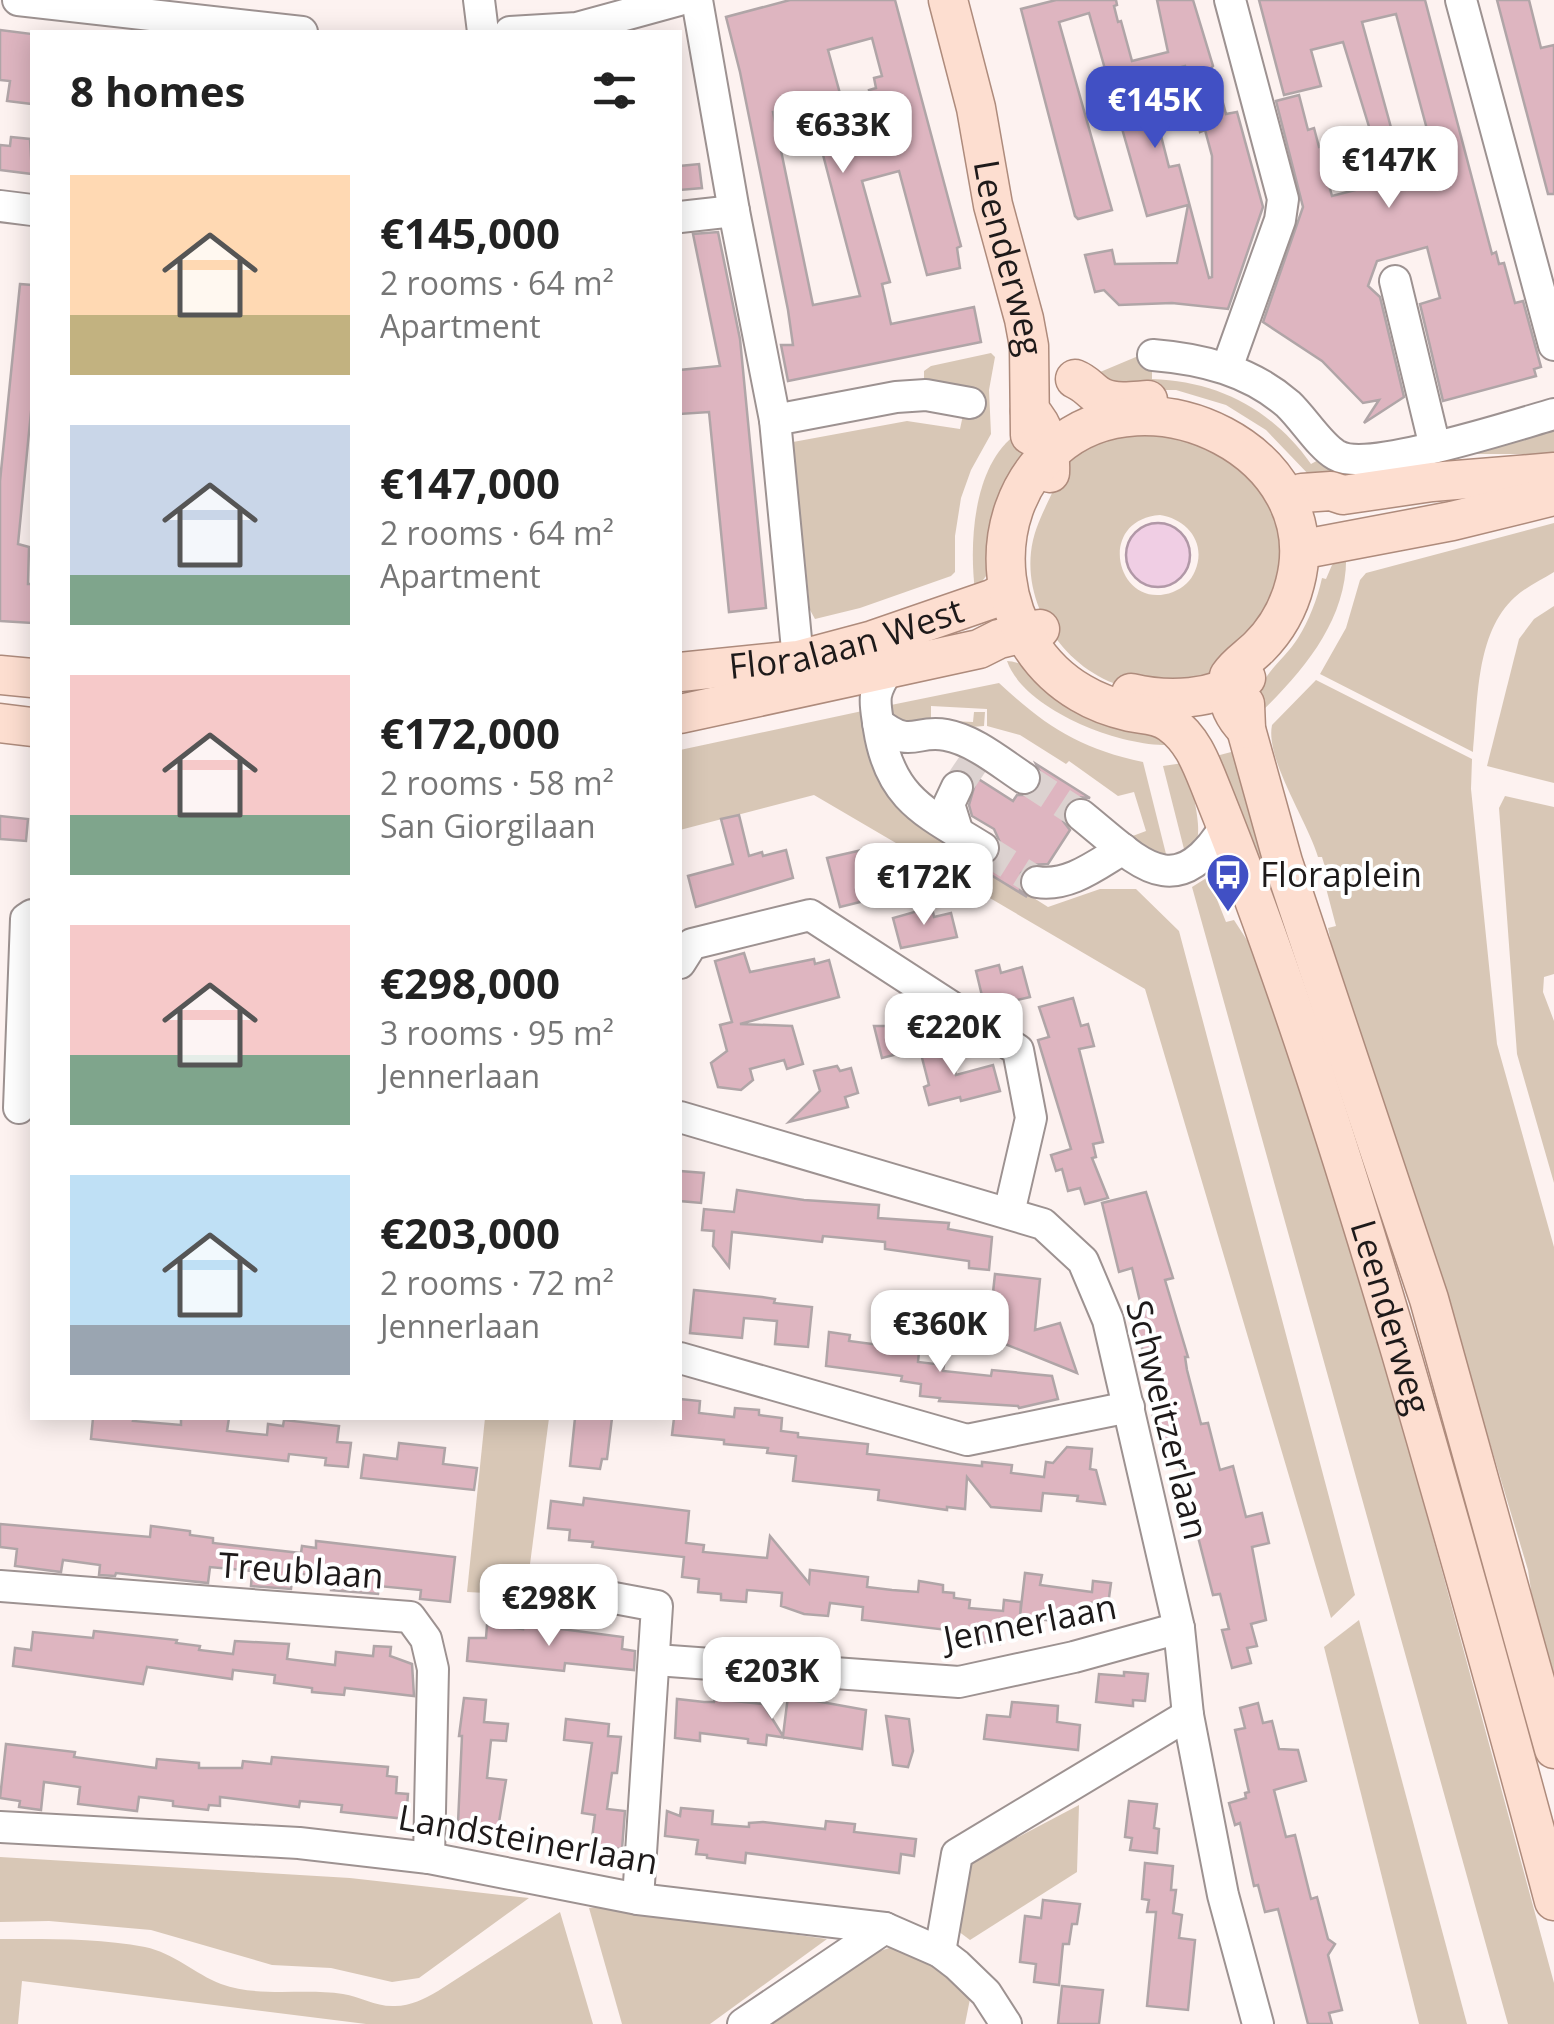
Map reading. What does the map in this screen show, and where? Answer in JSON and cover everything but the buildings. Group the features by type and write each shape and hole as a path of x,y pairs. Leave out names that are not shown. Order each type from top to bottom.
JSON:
{"main road":[{"name":"Leenderweg","path":"948,0 976,108 993,206 1027,333 1028,428 1044,460"},
{"name":"Leenderweg","path":"976,108 998,144 1051,337 1075,379 1086,383 1107,412"},
{"path":"1169,400 1219,412 1241,424 1275,452 1311,500 1316,547 1312,576 1294,626 1274,653 1234,684 1172,708 1105,705 1063,681 1020,639 1007,590 1006,548 1022,494 1044,460 1107,412 1169,400"},
{"path":"1020,639 1024,595 1020,562 1026,527 1050,476 1044,460"},
{"path":"1311,500 1432,482 1554,472"},
{"path":"1316,547 1452,521 1554,496"},
{"path":"1234,684 1234,668 1278,624 1293,591 1299,542 1311,500"},
{"name":"Floralaan West","path":"682,672 798,660 873,640 992,600 1007,590"},
{"name":"Floralaan West","path":"682,714 1020,639"},
{"path":"0,675 30,678"},
{"name":"Leenderweg","path":"1234,684 1247,714 1246,728 1283,862 1429,1299 1554,1749"},
{"name":"Leenderweg","path":"1172,708 1195,723 1194,746 1332,1122 1476,1608 1554,1901"},
{"path":"0,722 30,727"}],"street":[{"path":"18,0 255,22 293,30"},
{"path":"479,0 483,30"},
{"path":"543,30 576,28 680,0"},
{"path":"698,0 775,420 798,660"},
{"path":"1227,368 1280,220 1283,199 1230,0"},
{"path":"1461,0 1554,345"},
{"path":"0,216 0,206 30,210"},
{"path":"682,216 734,211"},
{"path":"1395,281 1435,446"},
{"path":"1153,355 1202,360 1259,383 1288,404 1336,456 1366,460 1554,414"},
{"path":"775,420 896,397 926,395 970,403"},
{"path":"888,670 874,696 881,744 893,780 918,807 971,841 949,804 957,787"},
{"path":"878,723 904,738 944,734 1024,778"},
{"path":"1081,816 1156,871 1176,870 1210,851 1226,825"},
{"path":"1036,882 1052,884 1074,878 1123,849"},
{"path":"682,960 692,944 810,915 1018,1050 1031,1118 1009,1212"},
{"path":"17,1108 26,918 30,916"},
{"name":"Schweitzerlaan","path":"682,1118 1044,1224 1083,1261 1108,1320 1129,1407 1179,1628 1188,1715 1222,1894 1258,2024"},
{"path":"682,1359 967,1440 1129,1407"},
{"path":"538,1584 657,1606 638,1899"},
{"name":"Treublaan","path":"0,1586 410,1617 426,1639 433,1669 428,1858"},
{"name":"Jennerlaan","path":"656,1660 958,1682 1074,1658 1179,1628"},
{"path":"940,1952 957,1854 1188,1715"},
{"name":"Landsteinerlaan","path":"0,1827 298,1843 428,1858 638,1899 886,1928 940,1952 986,1992 1006,2024"},
{"path":"743,2024 886,1928"}],"shaded area":[{"path":"991,353 995,357 989,390 991,434 961,498 955,572 860,608 815,619 810,610 793,442 907,421 960,429 963,415 924,379 924,371 931,366"},
{"path":"1143,354 1152,362 1152,379 1199,386 1242,402 1279,428 1311,464 1322,458 1332,462 1335,481 1311,477 1266,430 1226,405 1176,390 1128,390 1093,375"},
{"path":"1110,430 1201,432 1279,503 1281,595 1218,676 1142,690 1118,685 1076,660 1059,642 1036,600 1031,552 1063,458","holes":["1160,515 1186,527 1196,542 1198,561 1193,575 1173,592 1154,595 1138,590 1121,563 1120,547 1126,532 1139,521"]},
{"path":"1554,430 1554,454 1453,454"},
{"path":"1018,433 1024,464 989,572 975,591 977,505 991,464"},
{"path":"1158,523 1180,533 1190,555 1180,577 1158,587 1136,577 1126,555 1136,533"},
{"path":"1554,523 1554,572 1515,597 1502,612 1485,649 1473,752 1320,674 1346,628 1360,580 1366,573"},
{"path":"1346,553 1340,600 1320,642 1292,680 1260,713 1264,681 1302,631 1322,578 1326,579 1332,565"},
{"path":"1554,606 1554,783 1487,766 1519,639 1534,619"},
{"path":"1007,661 1065,683 1171,745 1126,740 1076,722 1033,695"},
{"path":"1316,680 1472,759 1471,789 1497,1044 1554,1247 1554,1694 1537,1630 1528,1570 1471,1380 1450,1334 1340,984 1328,928 1336,926 1321,869 1325,867 1275,755 1272,725"},
{"path":"999,683 1065,734 1100,750 1143,762 1168,862 1130,837 1146,831 1134,792 1118,796 1069,761 1066,764 1020,735 987,726 987,709 931,706 931,720 973,722 974,712 985,712 984,726 912,732 892,716 891,705"},
{"path":"867,710 897,801 918,825 1048,907 1100,889 1136,889 1179,931 1355,1595 1331,1618 1145,989 814,795 682,829 682,750"},
{"path":"1235,751 1315,996 1327,1065 1216,756"},
{"path":"1183,763 1198,827 1195,843 1185,853 1163,766"},
{"path":"1505,796 1554,807 1554,974 1544,977 1543,992 1554,1021 1554,1183 1517,1054 1499,808"},
{"path":"1208,877 1226,922 1234,920 1263,965 1339,1192 1554,1983 1554,2024 1508,2024 1192,887"},
{"path":"485,1420 549,1420 526,1595 467,1592"},
{"path":"1359,1620 1467,2024 1419,2024 1324,1647"},
{"path":"1079,1805 1077,1872 970,1940 958,1931 971,1862"},
{"path":"0,1857 350,1878 529,1898 419,1978 392,1982 331,1968 272,1965 151,1930 49,1921 0,1922"},
{"path":"589,1908 827,1939 710,2024 622,2024"},
{"path":"560,1912 593,2024 366,2024 22,1981 18,2024 0,2024 0,1939 91,1941 145,1947 236,1988 343,1994 395,2006 438,1991"},
{"path":"904,1946 949,1973 970,1999 965,2024 771,2024 870,1955"}],"tunnel":[{"path":"957,787 978,756"},
{"path":"1024,778 1081,815"},
{"path":"983,848 1037,882"}],"place":[{"name":"Floraplein","path":"1228,913"}]}
